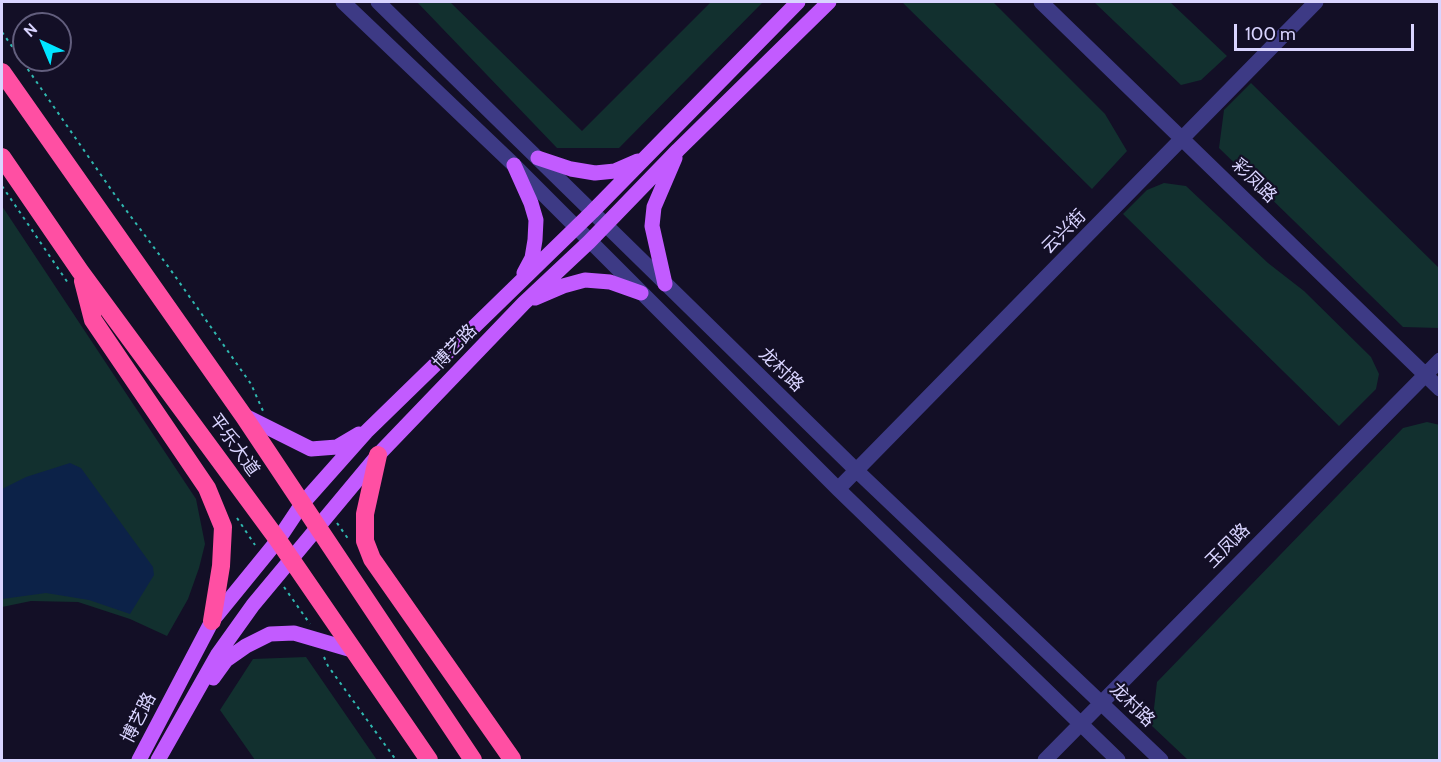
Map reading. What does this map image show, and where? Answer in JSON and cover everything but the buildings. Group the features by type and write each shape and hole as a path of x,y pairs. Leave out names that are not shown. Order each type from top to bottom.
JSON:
{"highway":[{"path":"2,72 243,415 473,760"},
{"name":"平乐大道","path":"2,157 80,271 278,540 429,760"},
{"path":"80,271 93,320 207,488 223,527 221,566 212,621"},
{"path":"378,455 365,514 365,541 372,559 511,760"}],"main road":[{"name":"博艺路","path":"140,760 212,621 278,540 302,504 372,427 592,212 798,2"},
{"name":"博艺路","path":"158,760 218,654 253,605 378,455 524,303 589,242 678,150 829,2"},
{"path":"665,284 652,226 654,207 678,150"},
{"path":"538,158 571,169 595,173 615,171 646,157"},
{"path":"514,165 536,220 532,258 518,285"},
{"path":"524,303 563,286 585,280 610,282 641,293"},
{"path":"243,415 311,449 337,447 372,427"},
{"path":"183,716 226,660 246,646 270,634 294,633 352,650"}],"street":[{"path":"343,2 514,165 838,489 1118,760"},
{"name":"龙村路","path":"378,2 856,471 1161,760"},
{"name":"彩凤路","path":"1041,2 1440,389"},
{"name":"云兴街","path":"838,489 1316,2"},
{"name":"玉凤路","path":"1045,760 1440,360"}],"path":[{"path":"2,32 117,198 251,384 273,432"},
{"path":"2,186 70,286"},
{"path":"330,513 348,540 372,559"}],"green space":[{"path":"417,2 450,2 582,131 711,2 763,2 619,148 557,148"},
{"path":"902,2 993,2 1105,114 1127,151 1092,189"},
{"path":"1094,2 1170,2 1227,56 1201,80 1181,85"},
{"path":"1251,83 1439,268 1439,328 1403,327 1219,148 1224,110"},
{"path":"1164,183 1186,186 1268,263 1304,291 1371,357 1379,374 1376,389 1339,426 1123,214 1147,190"},
{"path":"2,206 196,499 205,544 188,599 167,636 130,619 78,602 31,601 2,607"},
{"path":"1427,422 1440,425 1439,760 1188,760 1152,726 1157,682 1403,428"},
{"path":"306,657 377,760 255,760 220,710 253,659"}],"water":[{"path":"70,463 81,468 153,567 154,575 130,614 89,600 46,593 2,599 2,489 26,477"}]}
